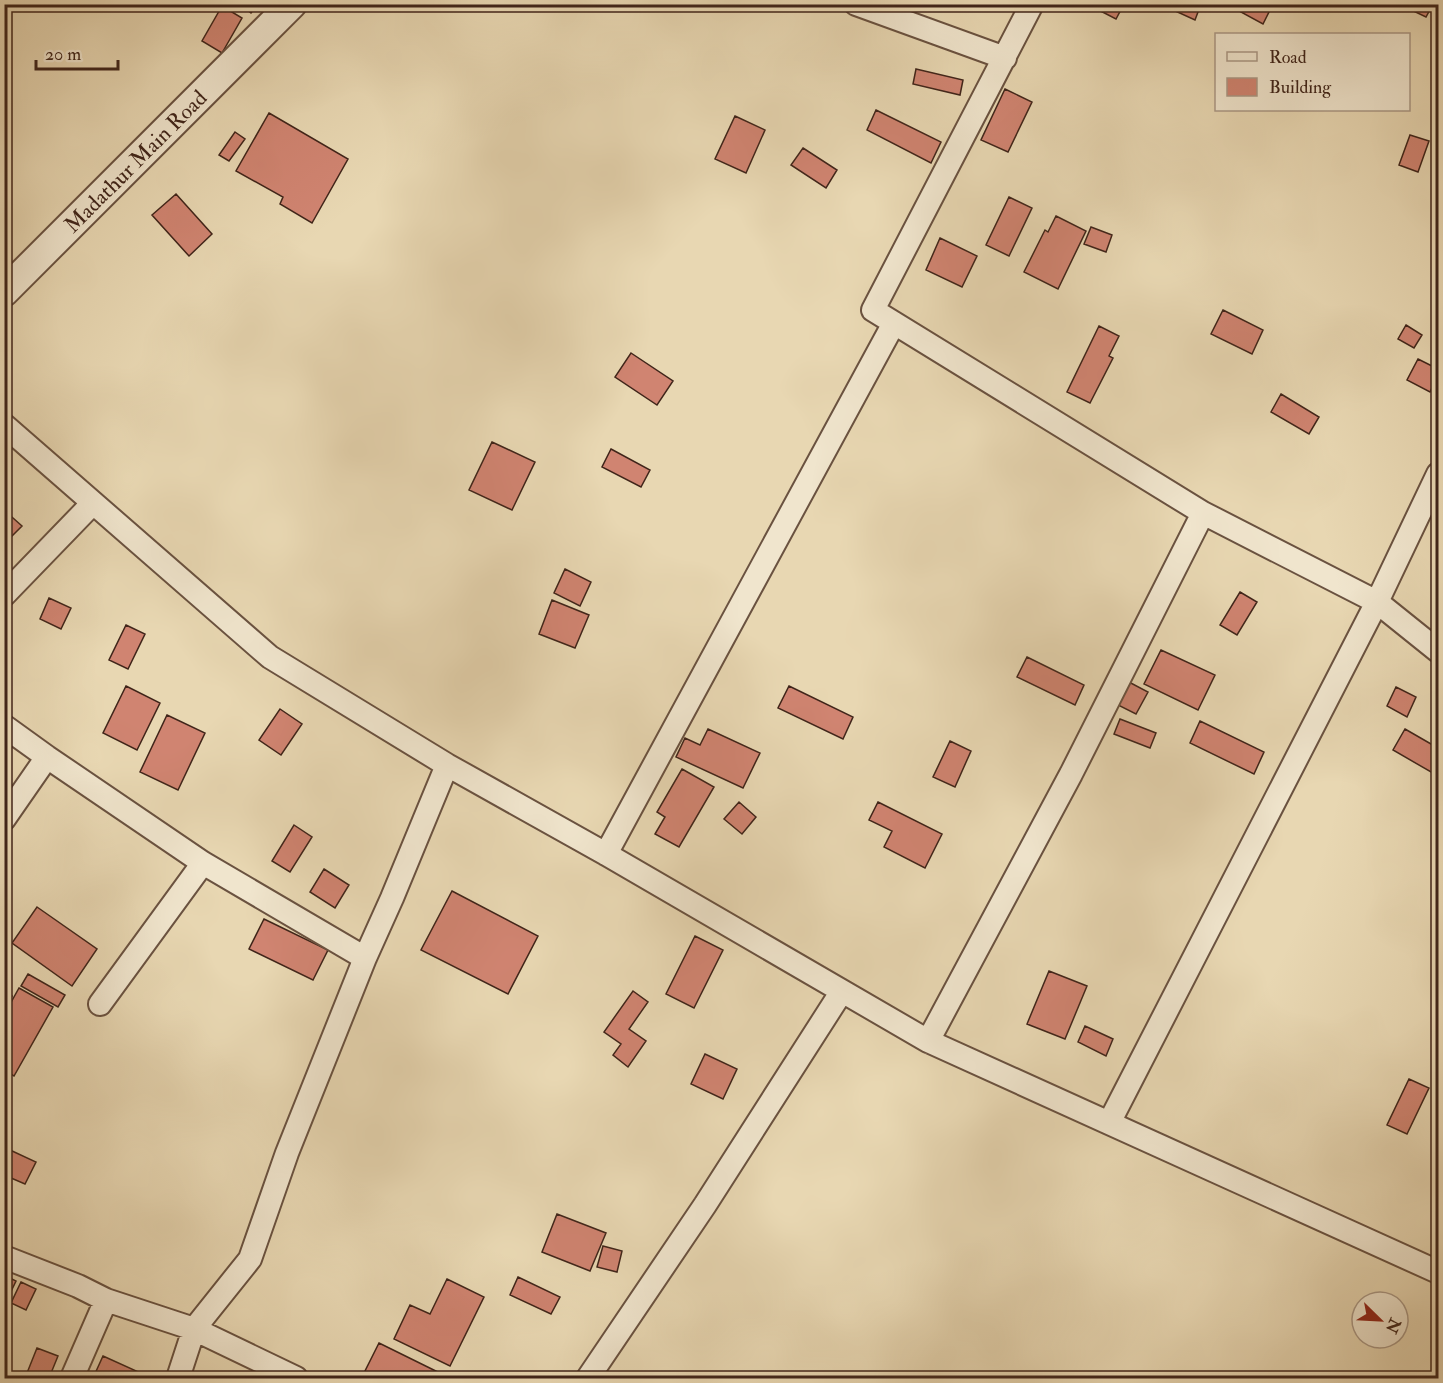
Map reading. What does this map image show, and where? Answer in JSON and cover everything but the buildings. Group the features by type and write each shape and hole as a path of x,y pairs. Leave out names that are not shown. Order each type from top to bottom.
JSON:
{"street":[{"name":"Madathur Main Road","path":"4,292 292,4"},
{"path":"856,4 1005,58"},
{"path":"1032,4 873,310 1203,513 1377,603 1438,651"},
{"path":"606,854 894,323"},
{"path":"4,425 270,657 447,765 606,854 928,1041 1438,1272"},
{"path":"1109,1123 1377,603 1438,474"},
{"path":"4,595 93,503"},
{"path":"928,1041 1071,774 1203,513"},
{"path":"4,726 203,862 365,958"},
{"path":"4,819 47,757"},
{"path":"178,1378 194,1329 250,1259 287,1153 365,958 447,765"},
{"path":"100,1004 203,862"},
{"path":"588,1378 715,1189 842,991"},
{"path":"4,1257 78,1286 106,1300 194,1329 296,1378"},
{"path":"72,1378 106,1300"}]}
